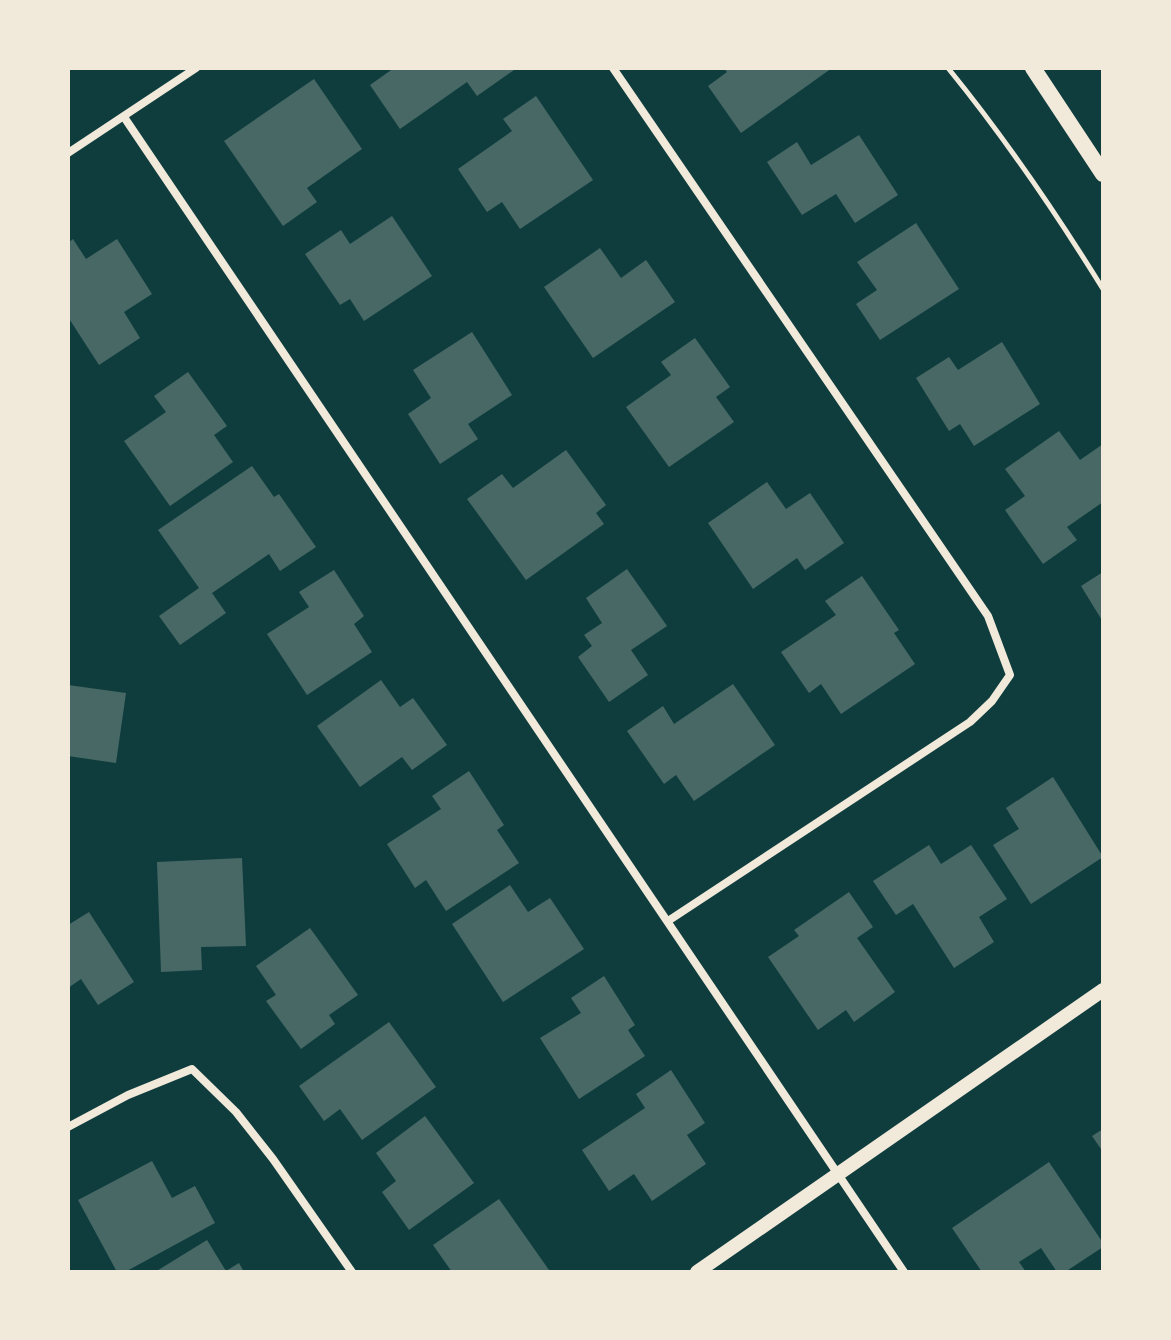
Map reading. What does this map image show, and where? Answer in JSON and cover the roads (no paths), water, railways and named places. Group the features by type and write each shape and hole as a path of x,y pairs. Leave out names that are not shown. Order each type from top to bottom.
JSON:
{"main road":[{"path":"1033,68 1103,174"}],"street":[{"path":"68,153 196,68"},
{"path":"613,68 988,616 1010,675 992,701 970,722 668,921"},
{"path":"124,117 904,1272"},
{"path":"697,1272 1103,990"},
{"path":"68,1127 128,1095 192,1069 236,1112 264,1147 352,1272"}]}
